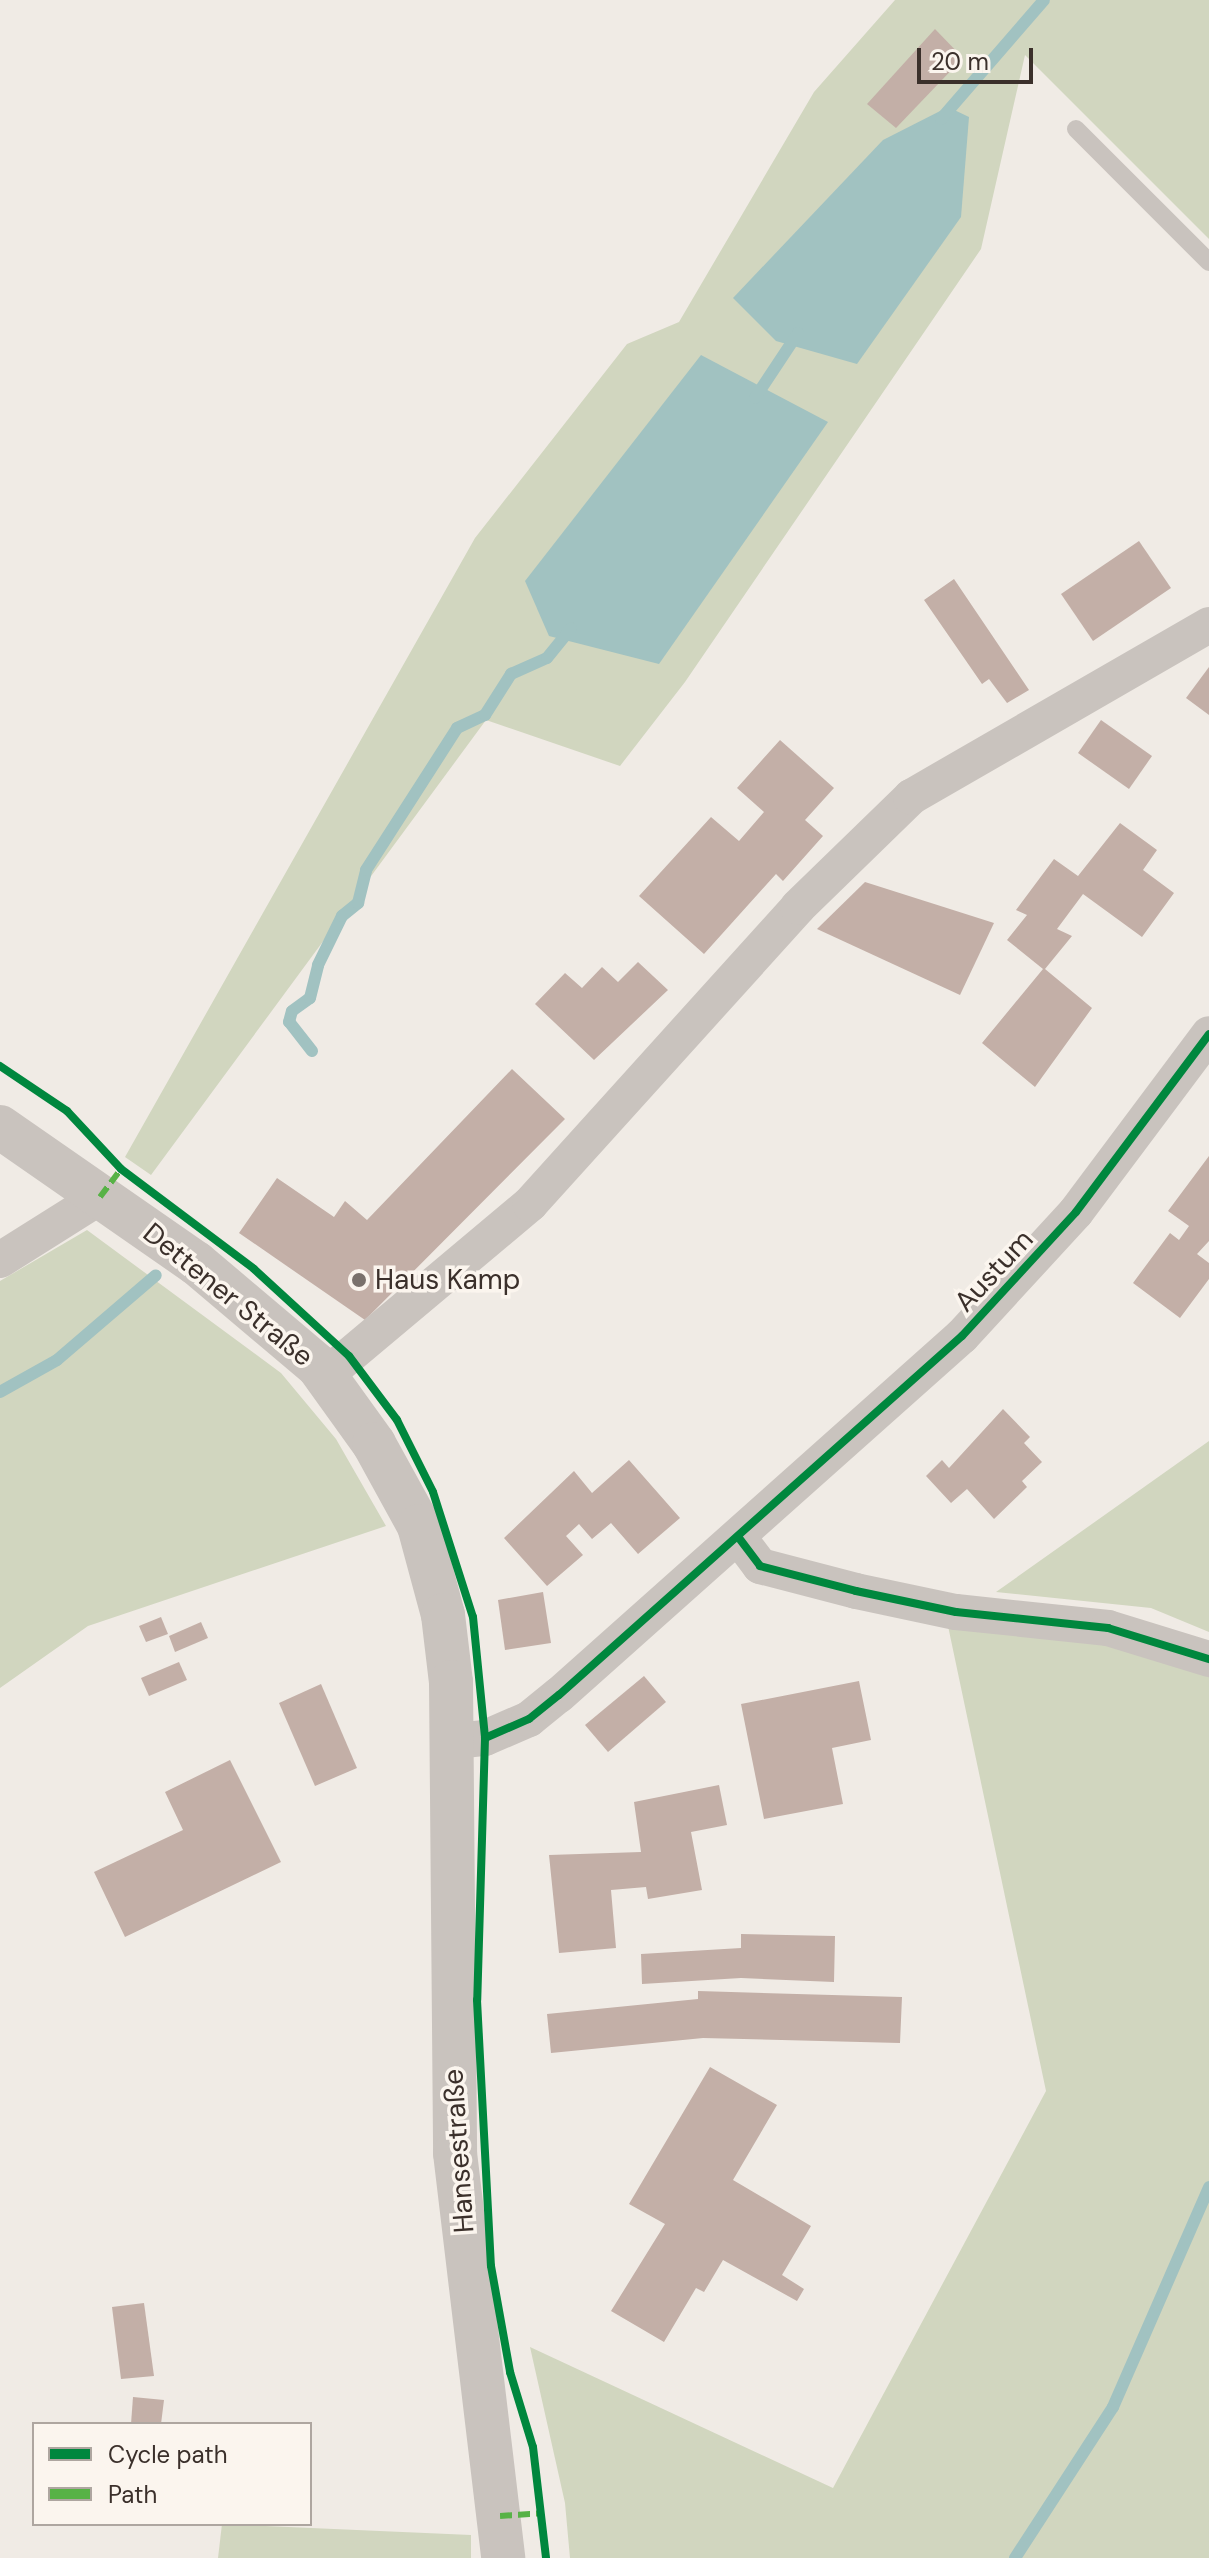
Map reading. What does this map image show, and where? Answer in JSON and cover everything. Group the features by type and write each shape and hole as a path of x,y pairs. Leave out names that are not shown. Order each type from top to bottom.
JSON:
{"street":[{"path":"325,1376 530,1204 798,907 911,797 1209,625"},
{"name":"Austum","path":"455,1741 485,1738 529,1719 739,1538 962,1336 1033,1265 1209,1034"},
{"name":"Dettener Straße","path":"0,1127 264,1316 325,1376 374,1444 419,1526 443,1615 455,1741"},
{"path":"0,1260 100,1197"},
{"path":"739,1538 760,1566 856,1591 956,1612 1108,1628 1209,1659"},
{"name":"Hansestraße","path":"455,1741 455,2153 503,2558"}],"lane":[{"path":"1076,129 1209,262"}],"green space":[{"path":"895,0 1209,0 1209,239 1025,55 981,249 685,682 620,766 486,720 151,1175 125,1157 475,538 627,344 679,322 814,92"},
{"path":"87,1230 281,1373 336,1439 386,1526 88,1626 0,1688 0,1281"},
{"path":"1209,1441 1209,1632 1151,1608 996,1592"},
{"path":"948,1626 1139,1647 1209,1677 1209,2558 570,2558 565,2503 530,2347 833,2488 1046,2091"},
{"path":"222,2526 471,2535 471,2558 218,2558"}],"water":[{"path":"948,107 969,117 961,217 857,364 776,341 733,298 883,140"},
{"path":"701,355 828,422 659,664 549,636 525,581"}],"building":[{"path":"935,29 963,58 896,128 867,104"},
{"path":"1139,541 1171,588 1093,641 1061,594"},
{"path":"954,579 1029,690 1007,703 989,679 982,684 924,600"},
{"path":"1209,667 1209,715 1186,698"},
{"path":"1101,720 1152,756 1129,789 1078,753"},
{"path":"780,740 834,788 805,820 823,836 783,881 776,874 704,954 639,896 711,817 739,841 764,812 737,788"},
{"path":"1120,823 1157,850 1143,870 1174,893 1142,937 1083,894 1057,929 1072,936 1045,969 1092,1008 1035,1087 982,1043 1043,969 1007,940 1027,915 1016,910 1054,859 1078,876"},
{"path":"865,882 994,923 960,995 817,929"},
{"path":"638,962 668,990 594,1060 535,1004 565,973 582,988 602,967 618,982"},
{"path":"512,1069 565,1119 365,1320 239,1233 277,1178 334,1217 345,1201 367,1220"},
{"path":"1209,1156 1209,1241 1197,1254 1209,1263 1209,1279 1180,1318 1133,1283 1170,1233 1179,1240 1189,1226 1168,1211"},
{"path":"1003,1409 1030,1437 1024,1443 1042,1462 1022,1481 1027,1487 994,1519 967,1489 951,1503 926,1476 942,1460 949,1468"},
{"path":"629,1460 680,1518 638,1554 611,1523 592,1539 579,1524 566,1536 583,1555 547,1586 504,1538 574,1471 592,1493"},
{"path":"543,1592 551,1643 505,1650 498,1600"},
{"path":"161,1617 168,1634 146,1642 139,1626"},
{"path":"201,1622 208,1638 175,1652 169,1636"},
{"path":"179,1662 187,1680 149,1696 141,1678"},
{"path":"644,1676 666,1702 608,1752 585,1725"},
{"path":"859,1681 871,1740 832,1748 843,1804 764,1819 741,1704"},
{"path":"321,1684 357,1768 315,1786 279,1703"},
{"path":"230,1760 281,1862 125,1937 94,1872 183,1830 165,1792"},
{"path":"719,1785 727,1825 691,1832 702,1890 648,1899 646,1887 611,1890 616,1948 559,1953 549,1855 641,1852 634,1802"},
{"path":"741,1934 835,1936 834,1982 741,1978 642,1984 641,1954 741,1948"},
{"path":"698,1991 902,1997 900,2043 703,2038 551,2053 547,2014 698,1999"},
{"path":"710,2067 777,2105 733,2180 811,2226 782,2275 804,2289 797,2301 723,2260 704,2292 696,2288 664,2342 611,2311 665,2224 629,2204"},
{"path":"144,2303 154,2376 121,2379 112,2307"},
{"path":"133,2397 164,2400 161,2422 131,2422"}],"waterway":[{"path":"941,119 1044,0"},
{"path":"755,398 798,333"},
{"path":"312,1051 289,1022 292,1011 310,998 318,965 342,916 358,903 366,870 457,728 485,715 511,674 547,658 571,628"},
{"path":"0,1392 57,1360 156,1275"},
{"path":"1015,2558 1113,2407 1209,2187"}],"marked path":[{"path":"100,1197 121,1169"},
{"path":"500,2516 544,2513"}],"cycle path":[{"path":"485,1738 529,1719 559,1695 962,1336 1076,1212 1209,1034"},
{"path":"0,1066 67,1111 121,1169 254,1269 349,1356 397,1420 433,1492 473,1617 485,1738 477,2000 491,2266 510,2372 533,2447 546,2558"},
{"path":"739,1538 760,1566 856,1591 956,1612 1108,1628 1209,1659"}],"place":[{"name":"Haus Kamp","path":"359,1280"}]}
